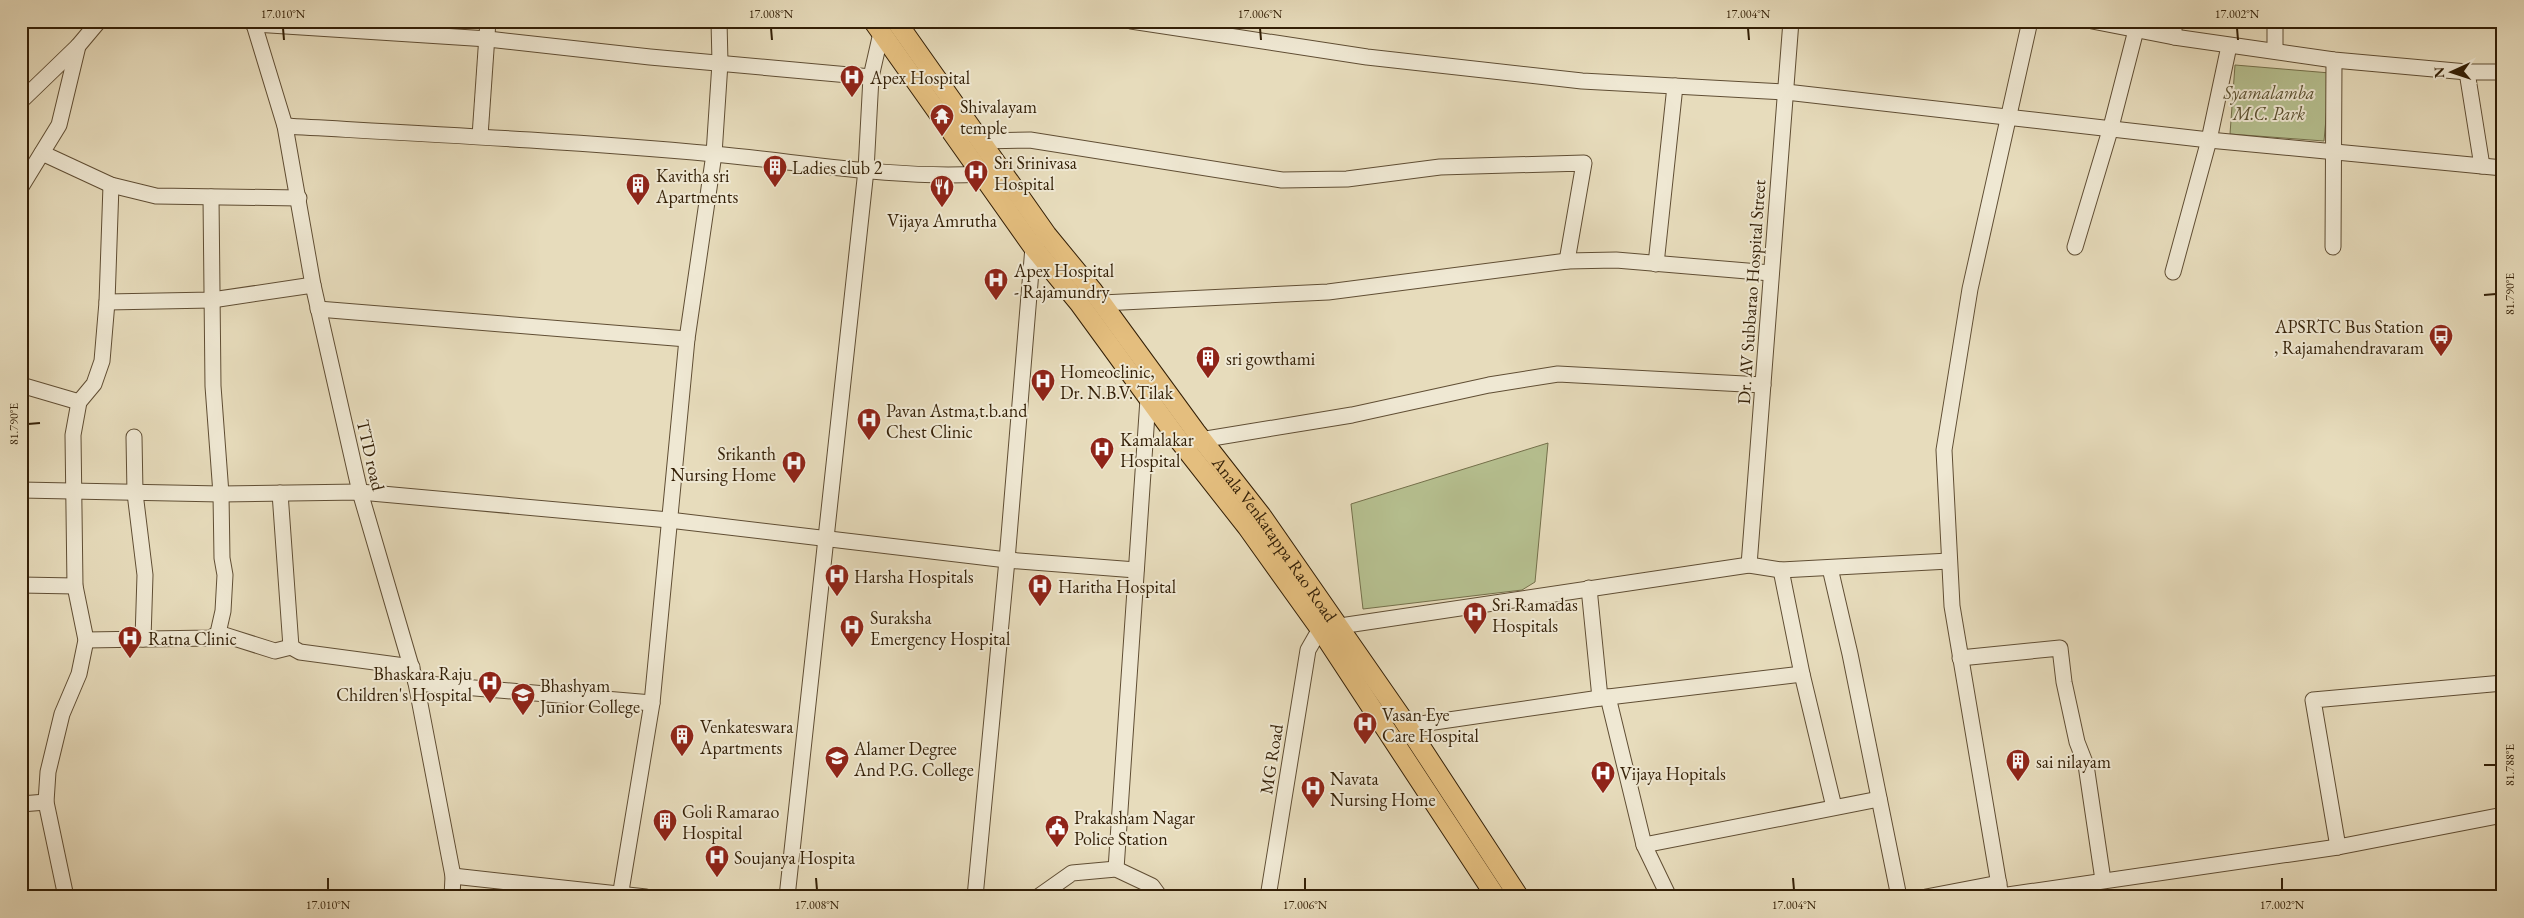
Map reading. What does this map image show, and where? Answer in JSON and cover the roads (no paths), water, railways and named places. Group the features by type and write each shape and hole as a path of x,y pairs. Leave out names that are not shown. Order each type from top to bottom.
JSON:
{"main road":[{"name":"Anala Venkatappa Rao Road","path":"896,21 1047,235 1102,303 1202,440 1261,515 1340,626 1519,897"},
{"name":"Anala Venkatappa Rao Road","path":"877,27 1033,247 1078,303 1181,443 1247,527 1320,629 1496,897"}],"street":[{"path":"21,100 78,46 99,21"},
{"path":"480,136 488,21"},
{"path":"621,895 652,703 687,339 714,154 720,63 719,21"},
{"path":"1131,21 1367,57 1582,81 1786,92 2111,127 2209,140 2503,168"},
{"name":"Dr. AV Subbarao Hospital Street","path":"1749,565 1791,21"},
{"path":"2000,892 1952,606 1944,450 1970,289 2030,21"},
{"path":"2092,21 2229,46 2275,50 2334,60 2467,72 2503,72"},
{"path":"2174,21 2174,37"},
{"path":"2275,21 2275,50"},
{"path":"253,22 488,39 871,77"},
{"name":"TTD road","path":"253,22 285,126 318,310 360,492 416,683 453,876 452,897"},
{"path":"787,897 866,170 871,77 877,27"},
{"path":"2075,247 2111,127 2136,30"},
{"path":"21,187 59,125 78,46"},
{"path":"2173,272 2209,140 2229,46"},
{"path":"2332,247 2334,60"},
{"path":"2467,72 2482,166"},
{"path":"1656,264 1675,86"},
{"path":"285,126 480,136 714,154 866,170 961,175 981,174"},
{"path":"980,141 1030,140 1282,180 1346,179 1440,168 1584,163 1567,261"},
{"path":"42,153 112,185 156,196 299,198"},
{"path":"66,897 46,802 48,772 62,714 79,674 86,640 75,586 73,435 79,402 94,384 102,361 107,302 112,185"},
{"path":"86,640 211,638 218,633 223,611 225,576 222,558 222,494 213,386 210,197"},
{"path":"975,897 1007,560 1033,247 1047,235"},
{"path":"1102,303 1328,292 1567,261 1616,260 1771,273"},
{"path":"107,302 212,300 313,285"},
{"path":"318,310 687,339"},
{"path":"1181,443 1352,415 1489,385 1558,374 1763,385"},
{"path":"21,385 79,402"},
{"path":"1116,869 1148,399"},
{"path":"134,437 135,493 145,576 143,639"},
{"path":"21,490 222,494 360,492 669,520 1007,560 1136,570"},
{"path":"280,493 291,647"},
{"path":"1320,629 1749,565 1781,570 1949,561"},
{"path":"1830,568 1850,654 1899,897"},
{"path":"1781,570 1802,674 1834,807"},
{"path":"21,585 75,586"},
{"path":"1589,588 1604,698 1644,845 1669,897"},
{"name":"MG Road","path":"1268,897 1308,650 1320,629"},
{"path":"218,633 275,651 291,647 300,652 412,668"},
{"path":"1960,658 2060,648 2064,682 2077,742 2086,765 2103,880"},
{"path":"1407,726 1604,698 1802,674"},
{"path":"416,683 652,703"},
{"path":"2338,847 2312,700 2503,683"},
{"path":"1644,845 1834,807 1879,800"},
{"path":"21,804 46,802"},
{"path":"1926,897 2000,892 2103,880 2338,847 2503,816"},
{"path":"1038,897 1072,873 1116,869 1152,886 1160,897"},
{"path":"453,876 646,897"}],"place":[{"name":"Apex Hospital","path":"852,98"},
{"name":"Shivalayam temple","path":"942,137"},
{"name":"Ladies club 2","path":"775,188"},
{"name":"Sri Srinivasa Hospital","path":"976,193"},
{"name":"Kavitha sri Apartments","path":"638,206"},
{"name":"Vijaya Amrutha","path":"942,208"},
{"name":"Apex Hospital - Rajamundry","path":"996,301"},
{"name":"APSRTC Bus Station , Rajamahendravaram","path":"2441,357"},
{"name":"sri gowthami","path":"1208,379"},
{"name":"Homeoclinic, Dr. N.B.V. Tilak","path":"1043,402"},
{"name":"Pavan Astma,t.b.and Chest Clinic","path":"869,441"},
{"name":"Kamalakar Hospital","path":"1102,470"},
{"name":"Srikanth Nursing Home","path":"794,484"},
{"name":"Harsha Hospitals","path":"837,597"},
{"name":"Haritha Hospital","path":"1040,607"},
{"name":"Sri Ramadas Hospitals","path":"1475,635"},
{"name":"Suraksha Emergency Hospital","path":"852,648"},
{"name":"Ratna Clinic","path":"130,659"},
{"name":"Bhaskara Raju Children's Hospital","path":"490,704"},
{"name":"Bhashyam Junior College","path":"523,716"},
{"name":"Vasan Eye Care Hospital","path":"1365,745"},
{"name":"Venkateswara Apartments","path":"682,757"},
{"name":"Alamer Degree And P.G. College","path":"837,779"},
{"name":"sai nilayam","path":"2018,782"},
{"name":"Vijaya Hopitals","path":"1603,794"},
{"name":"Navata Nursing Home","path":"1313,809"},
{"name":"Goli Ramarao Hospital","path":"665,842"},
{"name":"Prakasham Nagar Police Station","path":"1057,848"},
{"name":"Soujanya Hospita","path":"717,878"}],"park label":[{"name":"Syamalamba M.C. Park","path":"2269,102"}]}
